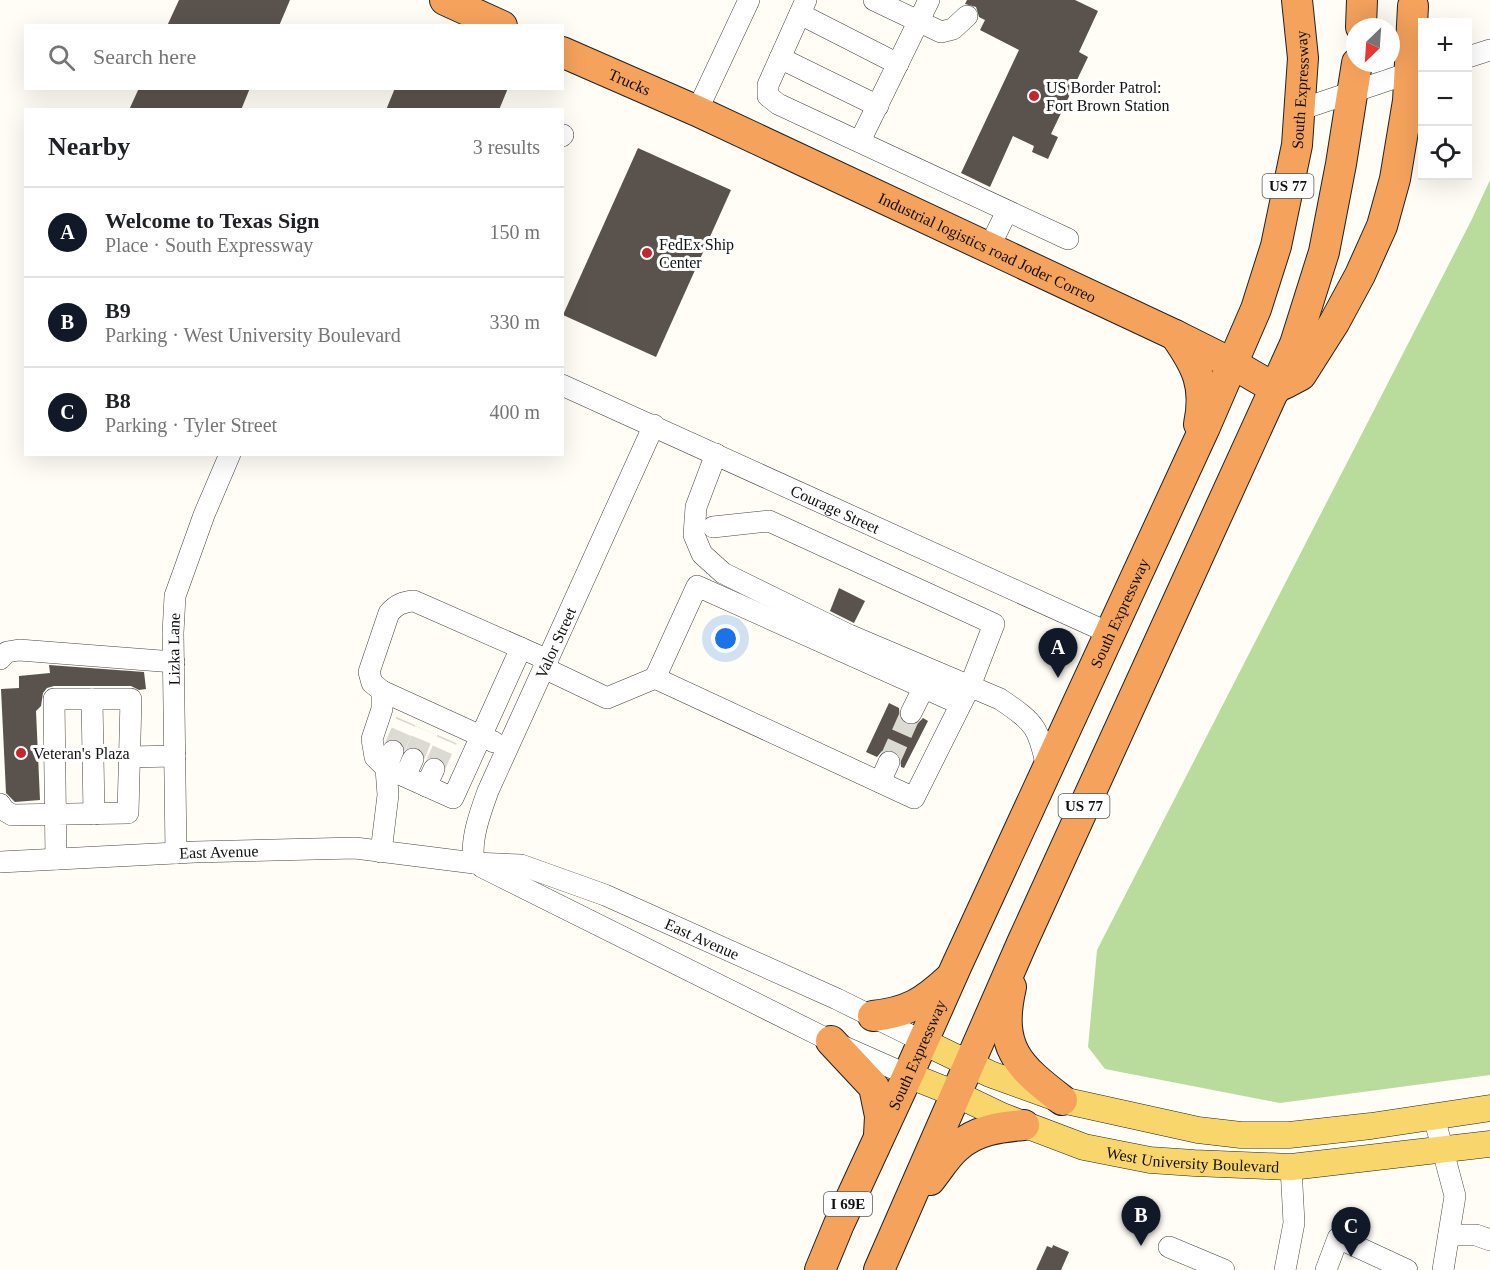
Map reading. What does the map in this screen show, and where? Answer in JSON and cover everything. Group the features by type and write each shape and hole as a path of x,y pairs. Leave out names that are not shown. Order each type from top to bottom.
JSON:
{"highway":[{"path":"445,0 498,24"},
{"name":"South Expressway","path":"820,1270 1256,309 1276,246 1297,145 1303,58 1297,0"},
{"path":"1361,18 1362,0"},
{"path":"1276,389 1301,375 1334,323 1360,275 1382,226 1397,168 1415,71 1413,6"},
{"name":"Trucks","path":"564,53 697,111"},
{"name":"US 77","path":"956,1094 1022,943 1295,344 1324,252 1341,164 1354,77"},
{"name":"Industrial logistics road Joder Correo","path":"697,111 1175,335 1276,389"},
{"path":"1175,335 1189,356 1200,381 1202,410 1193,452"},
{"path":"1022,943 1009,996 1007,1018 1010,1045 1017,1061 1033,1078 1062,1100"},
{"path":"873,1016 900,1013 933,994 951,977"},
{"path":"831,1041 874,1088 880,1116 879,1138"},
{"path":"879,1270 956,1094"},
{"path":"904,1213 957,1147 976,1135 999,1127 1024,1125"}],"main road":[{"name":"West University Boulevard","path":"922,1041 969,1064 1062,1100 1198,1130 1241,1135 1289,1135 1490,1108"},
{"name":"West University Boulevard","path":"908,1075 1002,1116 1084,1147 1150,1160 1291,1167 1490,1144"}],"street":[{"path":"874,0 941,32 953,29 967,16"},
{"path":"860,141 929,0"},
{"path":"697,111 743,2"},
{"path":"898,64 803,7 768,85 768,96 778,104 1068,238"},
{"path":"1472,55 1490,50"},
{"path":"780,58 878,106"},
{"path":"1299,110 1354,77 1415,71"},
{"path":"989,248 1007,211"},
{"name":"Courage Street","path":"564,386 1109,633"},
{"name":"Valor Street","path":"474,863 473,856 480,813 654,425"},
{"path":"716,454 696,507 694,535 702,554 723,573 965,695"},
{"name":"Lizka Lane","path":"176,853 175,596 204,515 229,456"},
{"path":"655,678 914,798 965,695 994,624 769,521 713,527"},
{"path":"508,748 481,736 451,731 419,717 372,683 369,672 389,613 395,606 403,602 414,601 521,648 607,698 655,678 697,586 923,689 1000,699 1021,713 1037,730 1047,769"},
{"path":"382,691 382,709 372,739 375,757 430,777 453,798 521,648"},
{"path":"0,659 7,652 19,650 174,662"},
{"path":"911,713 923,689"},
{"path":"0,804 12,815 55,815 128,813 131,699 54,699 55,815 56,860"},
{"path":"92,699 94,814"},
{"path":"130,757 175,756"},
{"path":"880,782 890,762"},
{"path":"381,852 388,795 399,764"},
{"name":"East Avenue","path":"0,862 176,853 355,848 474,863 520,865 605,895 873,1016 922,1041"},
{"name":"East Avenue","path":"474,863 831,1041 908,1075"},
{"path":"1434,1117 1455,1196 1443,1270"},
{"path":"1285,1270 1294,1223 1291,1167"},
{"path":"1449,1235 1476,1235 1490,1240"},
{"path":"1326,1270 1338,1238 1407,1270"},
{"path":"1169,1247 1224,1270"}],"green space":[{"path":"1490,180 1490,1075 1280,1103 1105,1069 1088,1047 1097,950"}],"building":[{"path":"179,0 290,0 280,24 168,24"},
{"name":"US Border Patrol: Fort Brown Station","path":"967,0 1075,0 1098,11 1079,52 1088,57 1051,134 1058,137 1048,159 1032,152 1034,146 1013,136 990,187 961,173 1019,50 980,30 985,20 979,17 976,7 965,4"},
{"path":"138,90 249,90 242,108 130,108"},
{"path":"394,90 507,90 500,108 387,108"},
{"name":"FedEx Ship Center","path":"638,148 731,190 656,357 564,315"},
{"path":"839,588 865,601 854,623 830,611"},
{"name":"Veteran's Plaza","path":"49,665 144,672 146,689 139,690 131,686 54,686 47,688 43,693 41,706 36,711 40,800 15,802 6,793 1,689 19,688 19,676 50,673"},
{"path":"889,703 899,708 900,719 906,725 917,724 923,718 928,721 904,768 901,767 900,755 894,750 882,751 877,757 866,752"},
{"path":"1053,1245 1069,1252 1061,1270 1036,1270 1047,1246 1052,1248"}],"tunnel":[{"path":"889,762 911,713"},
{"path":"393,751 406,721"},
{"path":"413,759 425,730"},
{"path":"434,769 447,739"}],"place":[{"name":"US Border Patrol: Fort Brown Station","path":"1034,96"},
{"name":"FedEx Ship Center","path":"647,253"},
{"name":"Welcome to Texas Sign","path":"1058,678"},
{"name":"Veteran's Plaza","path":"21,753"},
{"name":"B9","path":"1141,1246"},
{"name":"B8","path":"1351,1257"}]}
